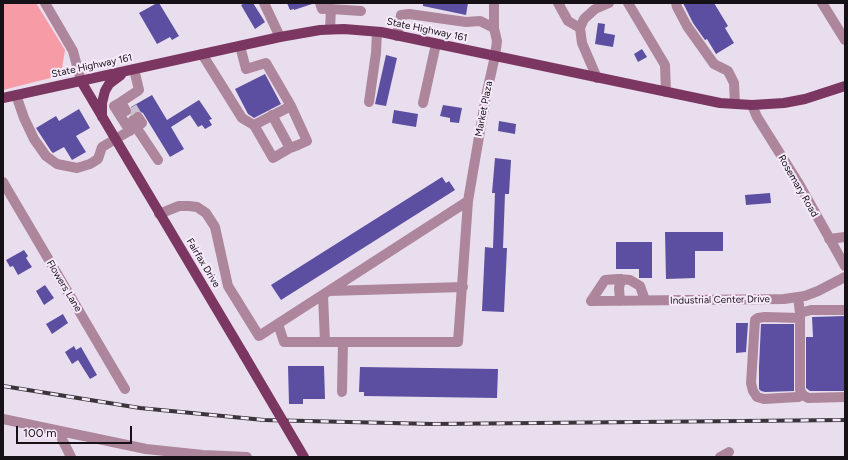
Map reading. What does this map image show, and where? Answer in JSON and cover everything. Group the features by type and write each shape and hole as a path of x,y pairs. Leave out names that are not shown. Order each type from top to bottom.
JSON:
{"main road":[{"name":"State Highway 161","path":"3,98 280,37 330,29 359,29 377,32 707,101 766,105 796,101 845,86"},
{"path":"102,117 102,103 105,91 114,79 131,70"},
{"name":"Fairfax Drive","path":"81,81 304,457"}],"street":[{"path":"45,3 73,51 81,81"},
{"path":"264,3 280,37"},
{"path":"320,3 322,9 361,11"},
{"name":"Market Plaza","path":"343,342 458,342 468,201 497,41 494,28 494,3"},
{"path":"558,3 568,21 580,28"},
{"path":"597,78 582,43 580,28 584,19 596,5 609,3"},
{"path":"628,3 665,65 666,92"},
{"path":"676,3 687,26 714,64 728,71 734,83 735,104"},
{"path":"822,3 845,40"},
{"path":"330,29 331,9"},
{"path":"397,36 401,15 409,14 466,22 480,21 494,28"},
{"path":"369,102 376,53 377,32"},
{"path":"423,103 436,44"},
{"path":"202,54 242,118 254,125 273,158 290,148 307,141 291,106 266,63 246,69 240,46"},
{"path":"131,70 139,90 127,104 114,106 134,124 158,160"},
{"path":"16,95 24,118 34,139 46,156 57,164 66,167 77,168 90,164 98,159 102,147 115,140 134,124"},
{"name":"Rosemary Road","path":"752,105 757,117 799,184 845,266"},
{"path":"254,125 291,106"},
{"path":"272,115 290,148"},
{"name":"Flowers Lane","path":"3,182 125,389"},
{"path":"159,214 179,206 197,207 206,213 215,227 228,286 259,336 468,201"},
{"path":"829,239 845,237"},
{"name":"Industrial Center Drive","path":"621,279 606,280 591,301 784,299 805,296 818,291 845,276"},
{"path":"620,301 619,288 621,279 630,280 640,286 645,300"},
{"path":"326,293 463,287"},
{"path":"325,342 326,293"},
{"path":"798,297 800,315 800,390 803,395 808,398 845,397"},
{"path":"803,395 798,397 764,399 757,397 753,392 751,383 755,320 765,317 800,315 811,310 820,309 845,310"},
{"path":"278,324 284,342 343,342 342,392"},
{"path":"3,419 146,449 202,455 245,457"},
{"path":"61,431 62,439 72,457"}],"shaded area":[{"path":"3,3 36,3 65,50 62,68 54,77 3,90"}],"building":[{"path":"159,3 179,36 172,40 170,37 157,44 139,13"},
{"path":"245,3 253,3 265,22 255,29 241,5"},
{"path":"287,3 312,3 312,4 290,10"},
{"path":"423,3 468,3 466,15 423,6"},
{"path":"683,3 714,3 728,26 725,28 734,43 716,54 707,39 705,40 693,23"},
{"path":"598,23 605,24 604,33 615,35 613,47 595,44"},
{"path":"642,49 647,57 638,62 634,54"},
{"path":"386,55 397,58 386,106 375,104"},
{"path":"265,74 281,104 254,118 248,114 235,89"},
{"path":"152,95 167,120 199,100 212,119 209,120 212,125 205,129 202,125 198,127 190,115 171,127 184,149 170,157 143,113 138,111 132,114 131,107"},
{"path":"443,105 462,108 459,123 450,122 450,118 440,116"},
{"path":"79,109 90,128 76,136 86,152 72,160 64,147 53,153 36,128 56,116 59,121"},
{"path":"394,110 418,114 416,127 392,123"},
{"path":"499,121 516,124 515,134 498,131"},
{"path":"495,158 511,160 509,194 505,194 503,248 507,248 504,312 482,311 485,247 493,248 495,193 492,193"},
{"path":"442,177 446,183 449,181 455,190 281,300 271,285"},
{"path":"770,193 771,203 746,205 745,195"},
{"path":"665,232 723,232 723,251 695,251 695,278 666,279"},
{"path":"616,242 652,242 652,278 639,278 639,269 616,269"},
{"path":"24,250 28,256 26,258 32,267 18,275 13,266 10,267 6,260"},
{"path":"45,285 54,298 44,305 36,291"},
{"path":"63,314 68,323 52,334 46,324"},
{"path":"845,316 845,391 810,391 806,388 806,337 813,337 812,317"},
{"path":"736,323 748,323 746,352 736,353"},
{"path":"761,324 794,324 794,391 765,392 759,389"},
{"path":"74,346 76,350 81,347 97,375 90,379 78,360 72,364 65,352"},
{"path":"288,366 324,366 325,399 303,399 303,404 289,404"},
{"path":"360,367 498,369 497,398 364,396 364,392 359,392"}],"tunnel":[{"path":"132,107 138,117"}],"railway":[{"path":"3,386 140,408 264,420 433,424 845,420"}]}
